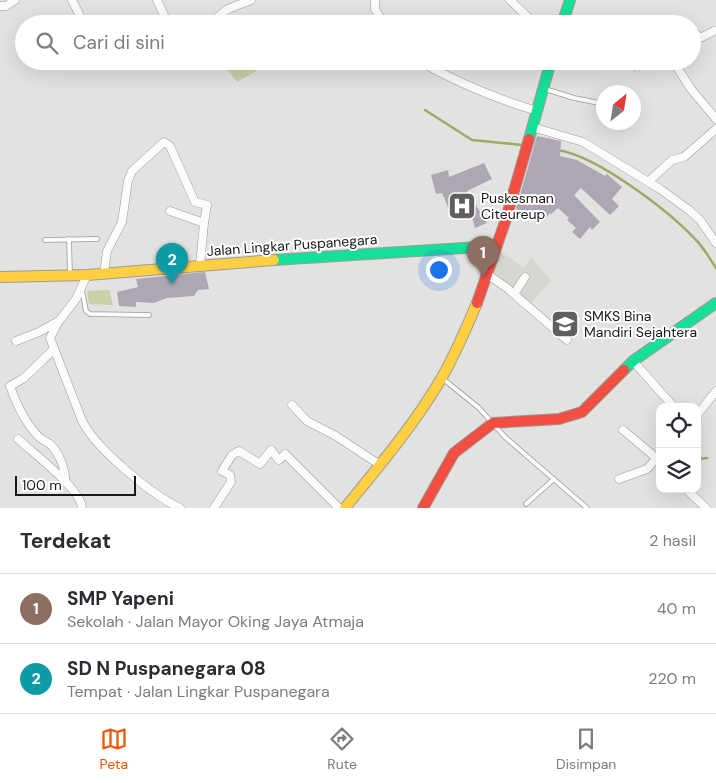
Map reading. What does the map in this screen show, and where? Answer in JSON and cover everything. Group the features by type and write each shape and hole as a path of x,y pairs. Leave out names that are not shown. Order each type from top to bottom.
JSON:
{"main road":[{"path":"565,15 570,0"},
{"path":"345,508 380,465 442,377 472,315 496,246 548,70"},
{"name":"Jalan Lingkar Puspanegara","path":"0,277 104,274 200,265 496,246"},
{"path":"423,508 454,453 493,423 559,419 577,415 586,409 599,393 633,361 716,304"}],"street":[{"path":"0,6 6,6 15,0"},
{"path":"72,0 80,15"},
{"path":"157,0 164,15"},
{"path":"220,15 228,8 251,0"},
{"path":"375,0 375,8 379,15"},
{"path":"510,0 526,15"},
{"path":"701,38 714,31"},
{"path":"435,70 492,98 537,111"},
{"path":"679,70 691,89 716,119"},
{"path":"648,182 672,160 684,157 716,129"},
{"path":"531,130 583,142 648,182 700,220 716,243"},
{"path":"104,274 107,251 122,222 128,181 132,171 139,163 166,142 170,146 195,202 207,206 200,265"},
{"path":"170,211 204,222"},
{"path":"487,274 514,294 567,340"},
{"path":"86,275 82,289 51,333 54,349 84,427 93,438 154,492 180,508"},
{"path":"514,294 526,277"},
{"path":"16,341 39,332 59,321"},
{"path":"54,349 24,378 10,386 14,399 27,420 40,438 52,445 60,458 65,482"},
{"path":"633,361 670,403"},
{"path":"701,410 716,391"},
{"path":"292,404 307,421 336,436 380,465"},
{"path":"623,430 656,456"},
{"path":"18,439 65,482 81,502 82,508"},
{"path":"214,508 230,482 230,475 222,470 232,455 239,452 260,464 272,450 279,460 285,454 339,508"},
{"path":"619,479 647,468 656,460"},
{"path":"690,493 706,508"}],"lane":[{"path":"543,88 574,98 596,102"},
{"path":"69,239 70,276"},
{"path":"45,240 98,239"},
{"path":"82,289 86,311 90,314 149,315"},
{"path":"442,377 493,423 505,437 587,508"},
{"path":"526,504 554,479"}],"shaded area":[{"path":"501,252 524,268 531,258 551,280 531,303 492,271"}],"green space":[{"path":"228,70 256,70 255,72 237,82"},
{"path":"109,290 113,305 89,304 87,291"}],"building":[{"path":"537,136 561,141 560,156 577,160 605,176 607,174 622,187 612,199 619,206 610,215 581,188 574,195 600,222 592,230 590,227 580,239 572,232 576,228 567,220 569,218 558,208 550,213 544,221 532,212 530,215 516,209"},
{"name":"Puskesman Citeureup","path":"484,163 492,179 467,191 487,223 475,228 472,217 453,219 442,193 436,194 431,175 448,170 449,177"},
{"path":"205,272 209,289 198,290 194,296 167,298 154,303 136,302 136,307 119,306 117,292 138,287 136,279"}],"waterway":[{"path":"425,110 472,140 522,145"},
{"path":"557,150 573,154 591,162 611,173 650,200 696,240 716,268"},
{"path":"701,459 707,458"}],"traffic: fast":[{"path":"565,15 570,0"},
{"path":"529,139 548,70"},
{"path":"274,260 496,246"},
{"path":"624,370 633,361 716,303"}],"traffic: slow":[{"path":"0,277 87,275 274,260"},
{"path":"345,508 396,445 431,396 451,361 477,303"}],"traffic: jam":[{"path":"477,303 505,222 529,139"},
{"path":"423,508 454,453 493,423 559,419 582,412 624,370"}],"place":[{"name":"Puskesman Citeureup","path":"462,206"},
{"name":"SMP Yapeni","path":"483,277"},
{"name":"SD N Puspanegara 08","path":"172,284"},
{"name":"SMKS Bina Mandiri Sejahtera","path":"565,324"}]}
